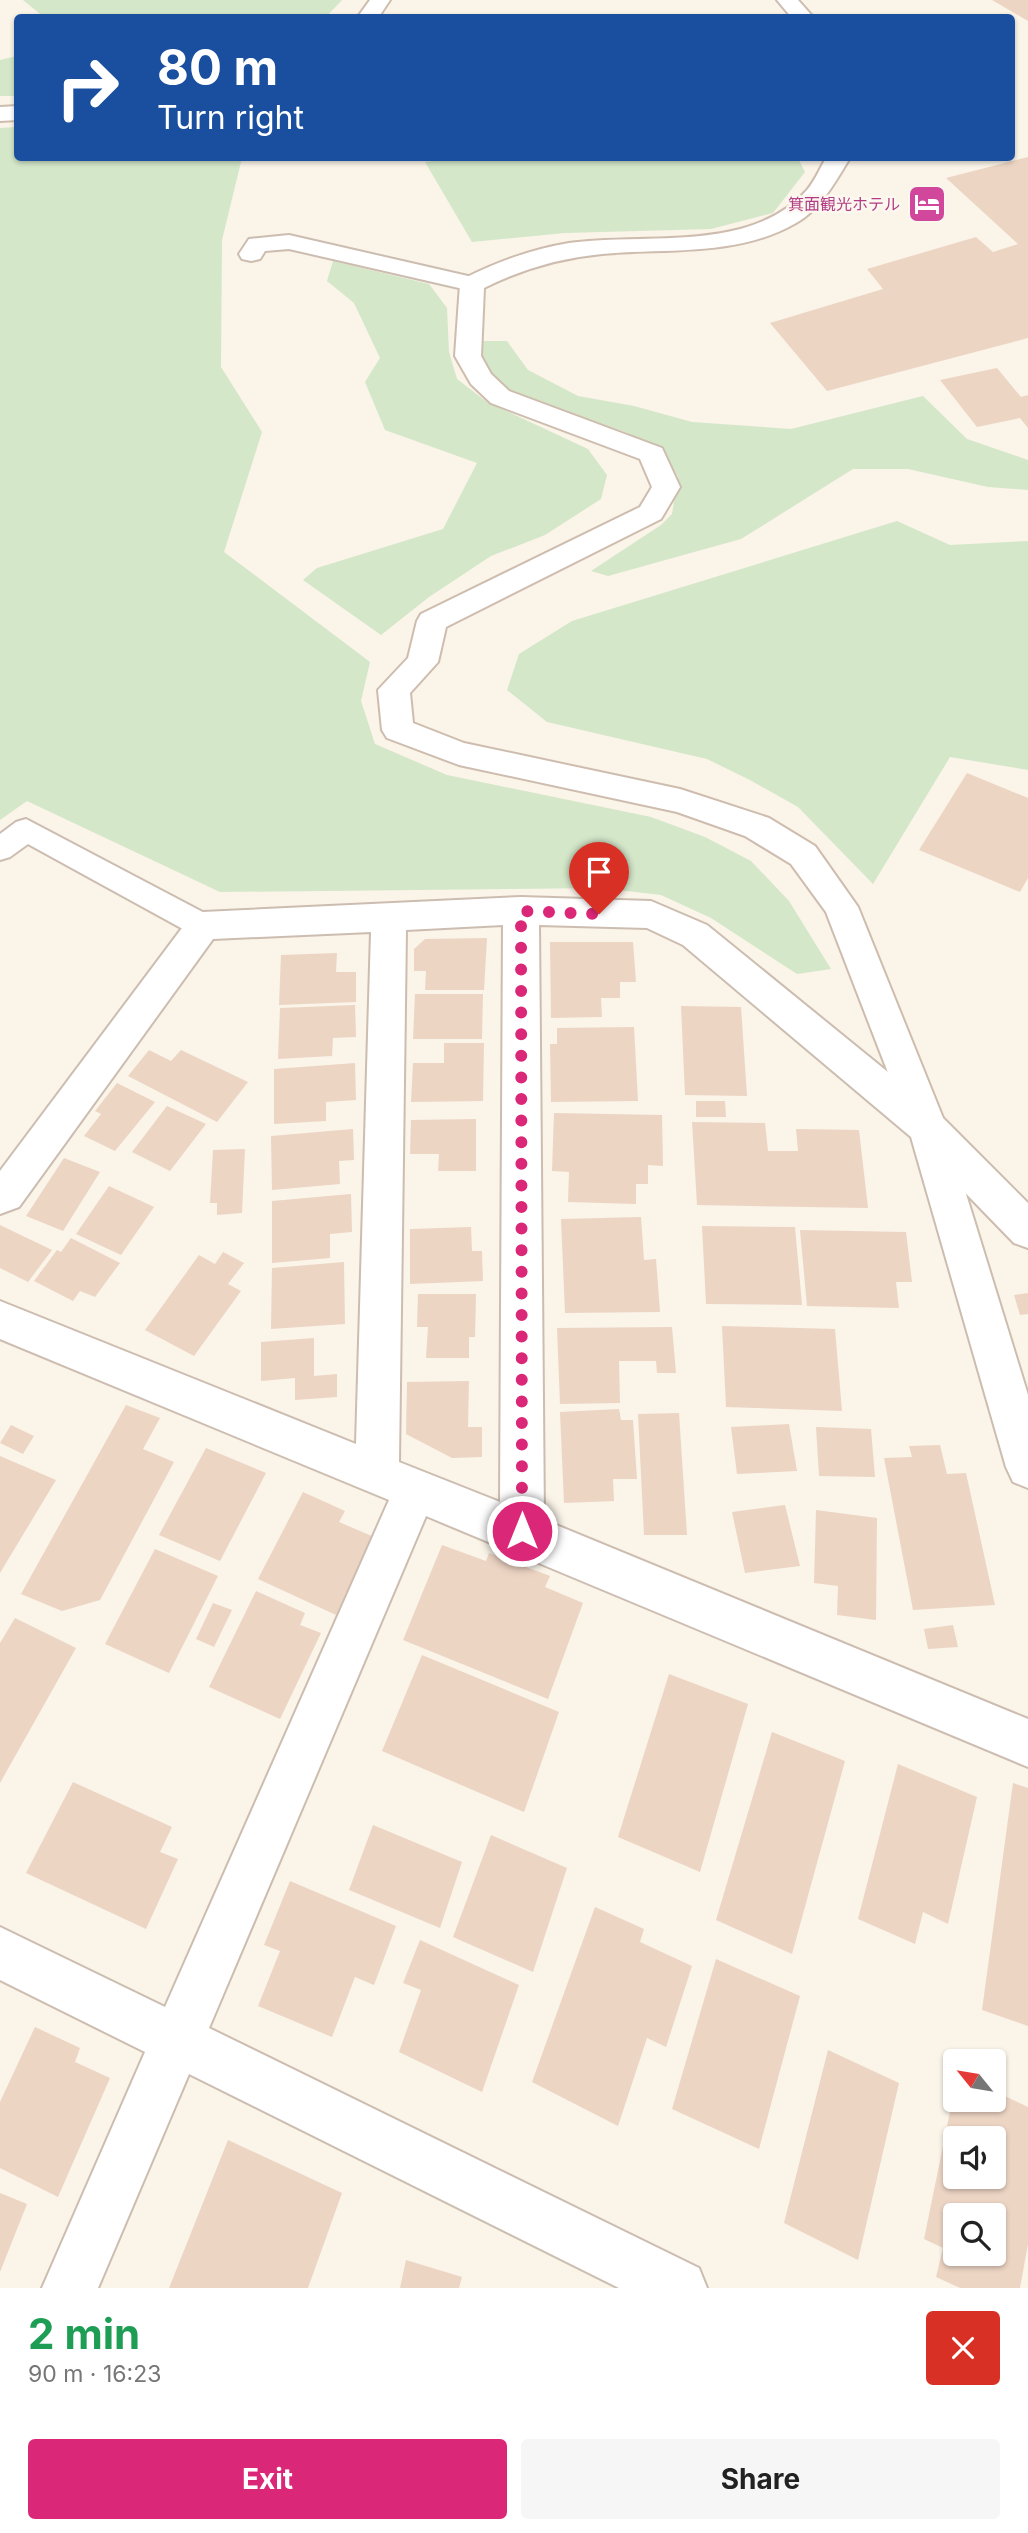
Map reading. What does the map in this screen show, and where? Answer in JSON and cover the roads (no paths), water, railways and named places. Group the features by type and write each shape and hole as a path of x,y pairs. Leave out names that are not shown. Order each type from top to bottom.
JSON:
{"street":[{"path":"787,0 800,14"},
{"path":"251,254 258,244 289,242 472,284 510,264 570,250 698,243 748,235 791,219 820,189 836,161"},
{"path":"472,284 468,356 480,378 500,397 652,454 666,487 651,513 432,621 422,662 394,690 398,730 459,753 680,801 757,827 803,855 841,907 928,1128 1028,1468"},
{"path":"521,911 522,1531"},
{"path":"0,1197 5,1195 203,926 521,911 651,915 695,935 928,1128 1028,1230"},
{"path":"70,2288 176,2037 396,1482 389,918"},
{"path":"0,1320 522,1531 1028,1743"},
{"path":"0,1953 176,2037 680,2288"}],"lane":[{"path":"0,849 26,830 203,926"}],"place":[{"name":"箕面観光ホテル","path":"927,204"}]}
